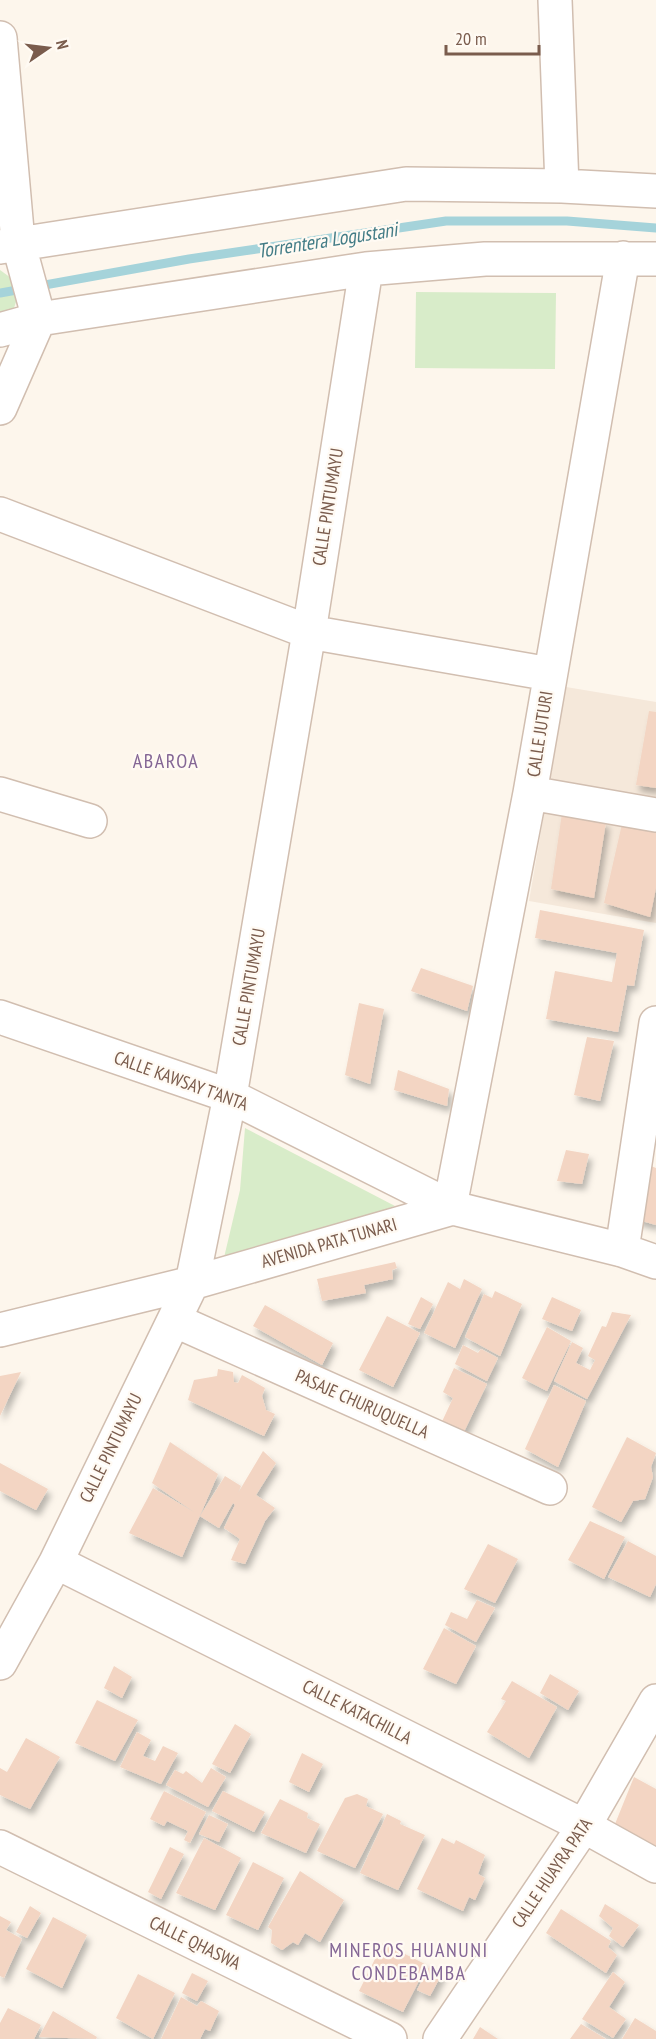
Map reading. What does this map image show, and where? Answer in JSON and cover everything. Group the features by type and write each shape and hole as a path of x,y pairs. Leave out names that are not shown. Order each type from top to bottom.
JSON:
{"street":[{"path":"555,0 562,186"},
{"path":"0,38 9,245 33,297 0,408"},
{"path":"9,245 406,184 562,186 656,191"},
{"name":"CALLE JUTURI","path":"453,1208 451,1201 531,793 624,258"},
{"path":"0,330 33,297 485,259 656,259"},
{"name":"CALLE PINTUMAYU","path":"0,1663 56,1562 192,1283 230,1096 309,632 366,268"},
{"path":"0,514 309,632 550,674"},
{"path":"531,793 656,815"},
{"path":"0,795 90,821"},
{"name":"CALLE KAWSAY T'ANTA","path":"2,1023 230,1096 453,1208"},
{"path":"622,1250 656,1023"},
{"name":"AVENIDA PATA TUNARI","path":"0,1330 192,1283 453,1208 622,1250 656,1262"},
{"name":"PASAJE CHURUQUELLA","path":"174,1320 550,1488"},
{"name":"CALLE KATACHILLA","path":"56,1562 584,1826 656,1866"},
{"name":"CALLE HUAYRA PATA","path":"440,2039 584,1826 656,1701"},
{"name":"CALLE QHASWA","path":"0,1847 390,2039"}],"shaded area":[{"path":"566,687 656,702 656,923 529,901"}],"green space":[{"path":"0,270 11,278 17,299 12,314 0,318"},
{"path":"416,292 556,293 555,369 415,368"},
{"path":"245,1128 395,1206 222,1266 240,1190"}],"building":[{"path":"649,711 656,712 656,788 636,785"},
{"path":"562,813 606,822 594,898 551,889"},
{"path":"622,824 656,831 656,888 650,917 604,903"},
{"path":"540,910 644,930 634,986 627,985 618,1032 546,1019 555,971 612,982 617,953 535,938"},
{"path":"421,968 473,986 467,1011 411,991"},
{"path":"359,1003 384,1009 370,1084 345,1075"},
{"path":"587,1037 614,1041 600,1101 574,1095"},
{"path":"398,1070 449,1089 447,1106 394,1090"},
{"path":"566,1150 589,1154 582,1184 557,1181"},
{"path":"651,1166 656,1168 656,1225 635,1219"},
{"path":"395,1262 397,1268 392,1270 393,1279 364,1285 366,1293 322,1301 317,1279"},
{"path":"464,1279 482,1289 455,1348 424,1333 448,1282 460,1289"},
{"path":"495,1291 522,1304 500,1356 465,1337 484,1294 492,1298"},
{"path":"421,1297 433,1304 420,1329 408,1324"},
{"path":"552,1297 581,1310 572,1331 542,1319"},
{"path":"265,1305 333,1343 322,1365 253,1326"},
{"path":"612,1312 631,1315 587,1399 554,1381 572,1342 583,1348 576,1363 590,1370 595,1360 588,1356 602,1326 606,1327"},
{"path":"387,1316 420,1333 393,1387 359,1370"},
{"path":"547,1327 571,1341 547,1391 522,1378"},
{"path":"463,1345 478,1353 481,1349 498,1358 487,1381 455,1364"},
{"path":"454,1368 487,1384 460,1440 439,1428 453,1398 443,1392"},
{"path":"218,1369 233,1372 234,1382 238,1383 242,1375 265,1388 262,1396 266,1410 275,1414 264,1436 188,1400 194,1380 217,1376"},
{"path":"21,1372 0,1416 0,1376"},
{"path":"554,1385 586,1401 558,1467 525,1449"},
{"path":"627,1437 656,1453 651,1467 653,1477 645,1499 633,1501 621,1522 592,1507"},
{"path":"170,1442 218,1474 182,1557 129,1533 153,1488 194,1512 152,1483"},
{"path":"263,1451 276,1463 256,1495 275,1508 265,1521 245,1564 231,1560 240,1539 224,1528 235,1505 233,1503 219,1528 200,1516 225,1476 241,1486 238,1493"},
{"path":"0,1463 48,1489 36,1510 0,1491"},
{"path":"590,1521 625,1537 604,1579 568,1560"},
{"path":"628,1541 656,1556 656,1584 650,1597 608,1577"},
{"path":"488,1544 518,1559 495,1603 464,1589"},
{"path":"477,1600 495,1608 476,1642 445,1625 451,1612 467,1619"},
{"path":"444,1628 476,1646 456,1684 423,1669"},
{"path":"114,1666 132,1677 122,1698 104,1688"},
{"path":"550,1674 579,1691 568,1710 540,1693"},
{"path":"512,1681 557,1707 529,1758 487,1732 506,1701 501,1699"},
{"path":"97,1700 138,1720 115,1761 75,1743"},
{"path":"235,1724 251,1734 230,1773 212,1764"},
{"path":"137,1732 151,1740 143,1756 155,1761 163,1746 178,1753 161,1784 120,1767"},
{"path":"26,1738 60,1757 30,1809 0,1795 0,1768 7,1772"},
{"path":"302,1753 323,1764 309,1792 289,1782"},
{"path":"211,1768 226,1777 208,1807 166,1785 175,1770 183,1774 186,1771 202,1783"},
{"path":"634,1777 656,1789 656,1847 615,1824"},
{"path":"164,1791 206,1812 190,1843 184,1840 188,1831 167,1821 164,1826 150,1819"},
{"path":"223,1791 265,1812 254,1832 212,1811"},
{"path":"357,1794 368,1799 366,1806 383,1814 355,1868 317,1851 345,1798"},
{"path":"280,1799 308,1813 307,1818 320,1824 306,1853 261,1833"},
{"path":"387,1814 401,1821 400,1824 425,1835 398,1890 360,1873"},
{"path":"209,1815 228,1824 219,1842 199,1834"},
{"path":"204,1838 241,1858 215,1910 176,1893"},
{"path":"442,1838 454,1844 456,1840 485,1855 478,1874 485,1878 475,1900 469,1897 463,1911 417,1889"},
{"path":"170,1847 184,1854 161,1899 148,1892"},
{"path":"253,1862 284,1878 258,1930 226,1915"},
{"path":"300,1871 344,1900 320,1942 305,1933 298,1945 293,1942 282,1950 271,1943 272,1930 268,1927"},
{"path":"605,1904 639,1925 623,1947 609,1936 613,1928 599,1916"},
{"path":"30,1906 41,1913 27,1938 16,1932"},
{"path":"561,1909 611,1941 608,1947 617,1955 606,1973 546,1933"},
{"path":"0,1916 11,1922 6,1930 22,1939 4,1978 0,1976"},
{"path":"53,1917 87,1935 62,1988 26,1969"},
{"path":"383,1943 427,1965 403,2012 359,1991"},
{"path":"430,1965 443,1972 430,1996 417,1990"},
{"path":"613,1972 625,1982 609,2007 626,2019 613,2038 582,2019"},
{"path":"192,1973 208,1981 197,2001 182,1993"},
{"path":"138,1974 175,1993 153,2039 116,2018"},
{"path":"181,1997 197,2006 201,2001 219,2011 210,2031 205,2029 200,2039 161,2039"},
{"path":"8,2008 41,2025 34,2039 0,2039 0,2023"},
{"path":"53,2011 97,2037 96,2039 39,2037"},
{"path":"635,2018 656,2031 656,2039 622,2039"},
{"path":"581,2024 606,2039 570,2039"},
{"path":"480,2027 498,2039 473,2039"}],"waterway":[{"name":"Torrentera Logustani","path":"0,293 189,259 446,221 567,221 656,228"}],"district":[{"name":"ABAROA","path":"166,761"},
{"name":"MINEROS HUANUNI CONDEBAMBA","path":"409,1962"}]}
